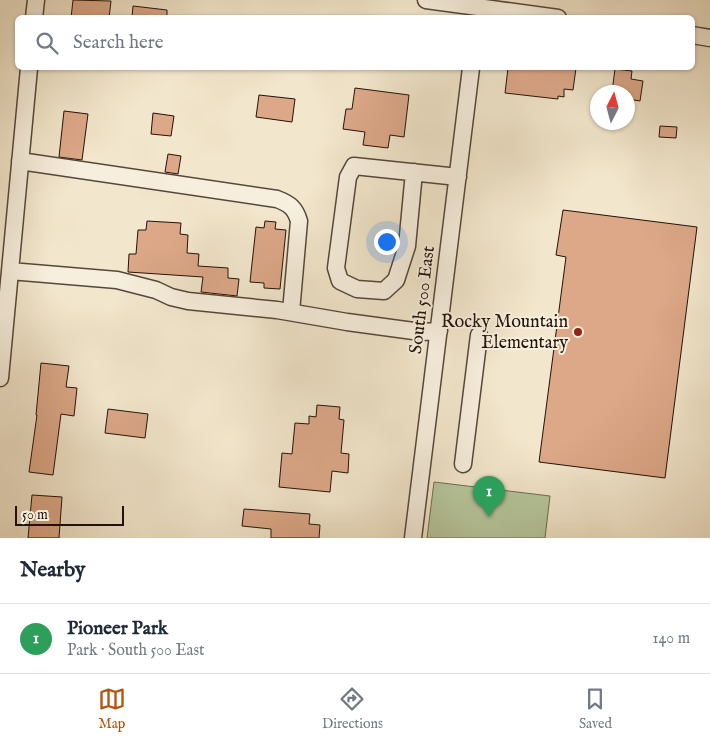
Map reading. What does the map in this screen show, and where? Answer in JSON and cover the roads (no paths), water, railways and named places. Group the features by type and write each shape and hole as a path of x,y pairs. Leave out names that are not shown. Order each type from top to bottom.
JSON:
{"street":[{"path":"34,15 36,0"},
{"path":"426,0 477,12 518,15"},
{"path":"695,36 710,38"},
{"path":"0,378 29,70"},
{"name":"South 500 East","path":"413,538 470,70"},
{"path":"20,161 277,199 286,202 292,207 299,221 291,312"},
{"path":"414,172 406,246 396,280 384,291 357,289 340,281 336,268 348,177 354,166 414,172 458,177"},
{"path":"10,271 117,280 188,301 291,312 421,332 439,331"},
{"path":"463,464 479,335"}],"place":[{"name":"Rocky Mountain Elementary","path":"578,332"},
{"name":"Pioneer Park","path":"489,517"}]}
